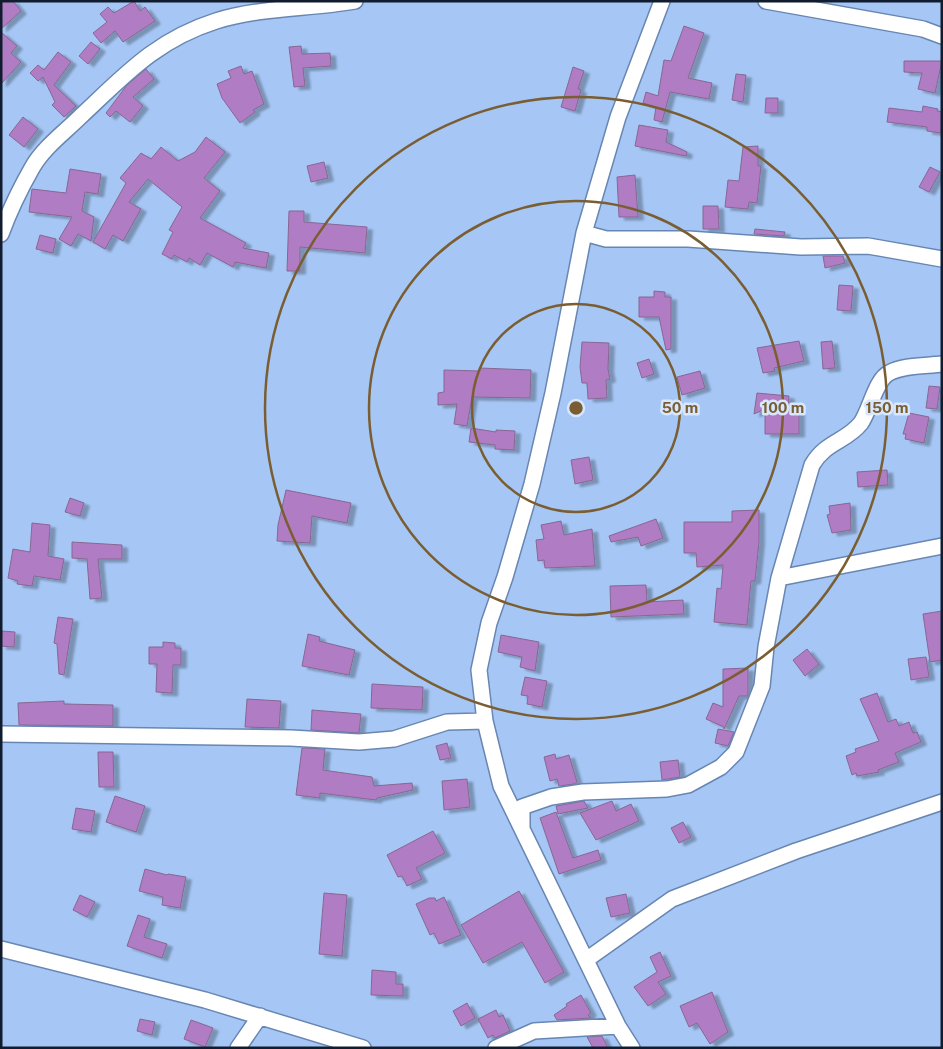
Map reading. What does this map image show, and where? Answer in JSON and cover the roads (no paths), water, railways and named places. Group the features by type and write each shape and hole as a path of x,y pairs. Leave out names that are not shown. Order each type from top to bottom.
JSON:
{"street":[{"path":"1,234 32,167 54,142 138,62 171,39 216,21 260,12 318,7 355,1"},
{"path":"632,1048 618,1026 501,786 485,721 479,670 488,624 505,577 534,475 553,393 584,233 618,117 662,1"},
{"path":"766,1 923,28 942,36"},
{"path":"584,233 606,239 688,239 791,246 868,246 942,259"},
{"path":"522,831 522,807 551,797 583,792 667,789 688,785 726,762 736,752 762,686 766,647 779,578 812,465 819,453 849,435 859,426 867,414 881,379 889,373 942,364"},
{"path":"779,578 942,546"},
{"path":"1,734 291,738 359,742 394,739 448,722 485,721"},
{"path":"586,960 672,899 796,851 942,802"},
{"path":"1,948 260,1016 363,1048"},
{"path":"238,1048 260,1016"},
{"path":"496,1048 534,1031 618,1026"}]}
